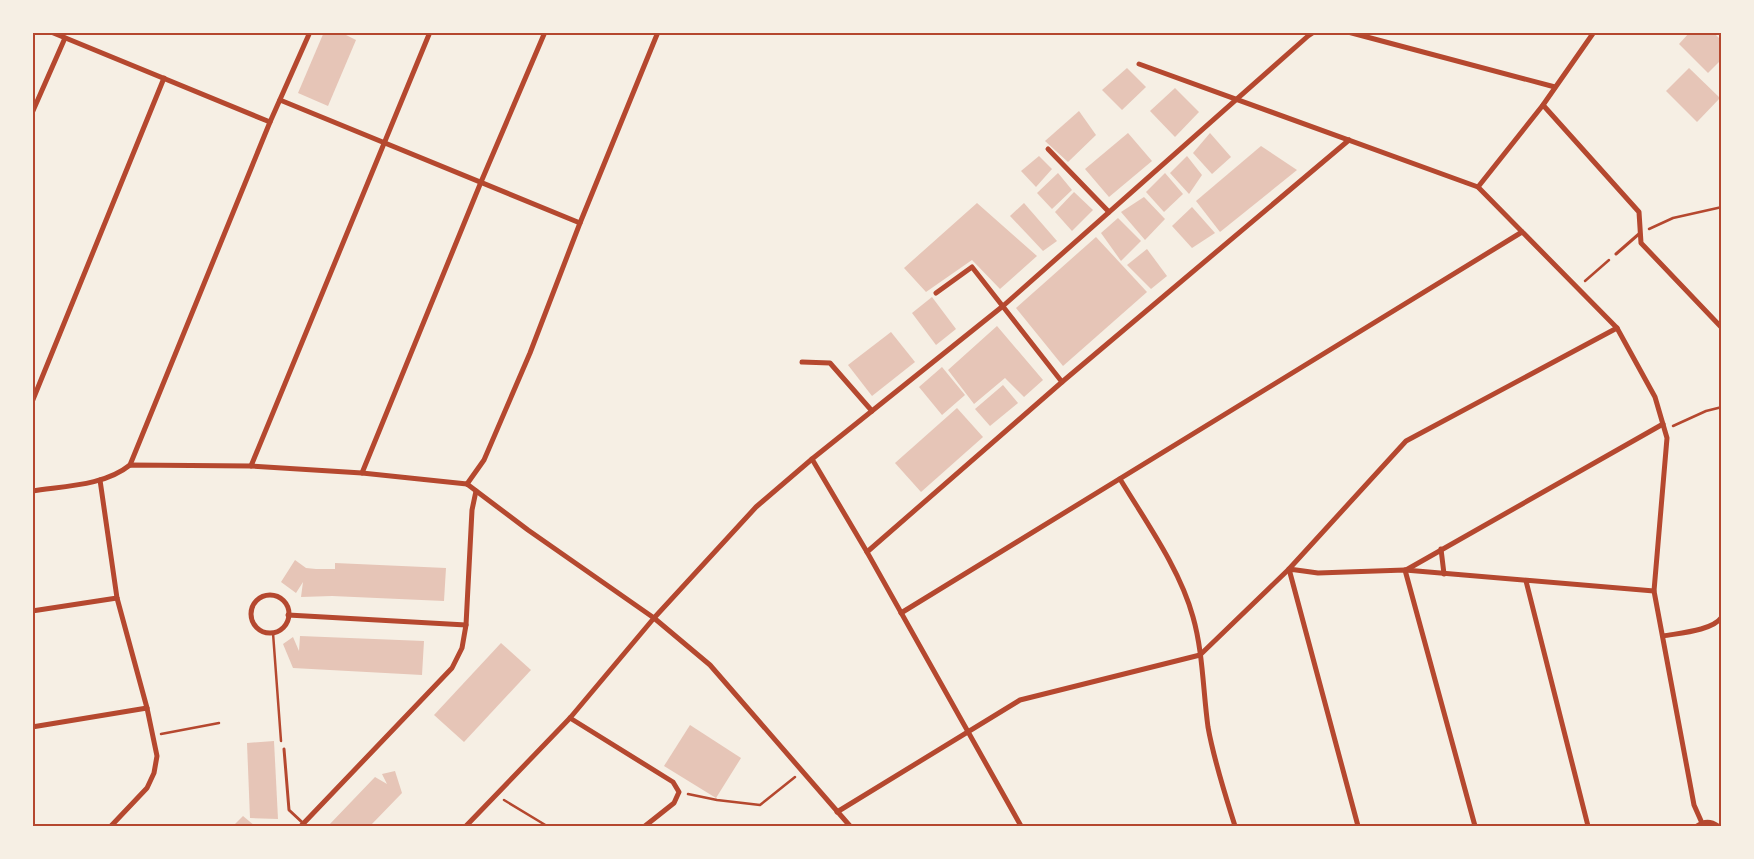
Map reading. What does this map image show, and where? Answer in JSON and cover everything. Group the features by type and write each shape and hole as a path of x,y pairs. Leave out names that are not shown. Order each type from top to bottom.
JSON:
{"street":[{"path":"51,32 270,122"},
{"path":"32,491 100,480 120,473 130,465 270,122 310,32"},
{"path":"251,466 386,143 430,32"},
{"path":"362,472 545,32"},
{"path":"467,484 484,460 504,414 658,32"},
{"path":"466,826 570,718 654,618 756,507 812,459 1003,306 1314,32"},
{"path":"1348,32 1555,87"},
{"path":"1478,187 1543,105 1594,32"},
{"path":"32,113 64,38"},
{"path":"1139,64 1478,187 1616,328 1655,397 1667,438 1654,591 1699,825 1716,825 1722,821"},
{"path":"32,402 164,78"},
{"path":"280,100 580,223"},
{"path":"1543,105 1639,212 1641,243 1722,328"},
{"path":"867,552 1062,382 1349,140"},
{"path":"1048,149 1109,212"},
{"path":"901,613 1522,232"},
{"path":"936,293 972,267 1062,382"},
{"path":"838,812 1020,700 1200,655 1289,569 1406,441 1616,328"},
{"path":"802,362 830,362 872,411"},
{"path":"1406,570 1664,427"},
{"path":"812,459 867,552 1021,826"},
{"path":"130,465 251,466 362,472 467,484 654,618 710,665 850,826"},
{"path":"1120,479 1176,573 1193,617 1200,655 1209,728 1224,790 1236,826"},
{"path":"100,480 117,598 147,708 157,756 154,773 147,788 111,826"},
{"path":"303,825 452,668 462,648 466,625 472,510 476,491"},
{"path":"1441,549 1444,574"},
{"path":"1289,569 1318,573 1406,570 1654,591"},
{"path":"1289,569 1358,826"},
{"path":"1406,570 1475,826"},
{"path":"1526,580 1588,826"},
{"path":"267,596 279,598 288,609 284,626 273,632 261,631 252,622 251,614 255,603 260,598 267,596"},
{"path":"32,611 117,598"},
{"path":"288,615 466,625"},
{"path":"1663,636 1709,627 1722,617"},
{"path":"32,727 147,708"},
{"path":"570,718 673,782 679,792 674,802 645,826"}],"lane":[{"path":"1616,254 1640,232"},
{"path":"284,749 289,810 303,825"}],"path":[{"path":"1640,232 1673,218 1722,207"},
{"path":"1578,289 1592,273 1616,254"},
{"path":"1664,427 1722,407"},
{"path":"273,632 279,736 284,749"},
{"path":"153,735 219,723"},
{"path":"679,792 717,800 760,805 802,772"},
{"path":"496,795 547,826"}],"building":[{"path":"324,32 340,32 356,40 328,106 298,93"},
{"path":"1690,32 1713,32 1722,41 1722,59 1708,73 1679,44"},
{"path":"1127,68 1146,87 1122,110 1102,90"},
{"path":"1689,68 1720,98 1697,122 1666,91"},
{"path":"1175,88 1199,112 1175,137 1150,111"},
{"path":"1079,111 1096,135 1068,162 1045,141"},
{"path":"1128,133 1152,161 1109,197 1085,169"},
{"path":"1210,133 1231,157 1212,174 1193,153"},
{"path":"1261,146 1297,170 1220,232 1196,201"},
{"path":"1039,156 1052,169 1036,187 1021,171"},
{"path":"1187,156 1202,175 1189,194 1170,173"},
{"path":"1058,173 1072,190 1052,209 1037,193"},
{"path":"1165,173 1183,194 1164,212 1146,192"},
{"path":"1074,192 1093,210 1072,231 1055,212"},
{"path":"1144,197 1165,219 1145,240 1121,212"},
{"path":"977,203 1037,256 1000,289 972,260 926,292 904,268"},
{"path":"1024,203 1057,241 1043,251 1010,216"},
{"path":"1192,207 1215,233 1192,248 1172,226"},
{"path":"1118,218 1141,241 1121,261 1101,233"},
{"path":"1096,237 1147,292 1063,366 1016,308"},
{"path":"1147,249 1167,276 1151,289 1127,265"},
{"path":"932,297 956,329 936,345 912,313"},
{"path":"997,326 1043,380 1024,397 1005,378 974,404 948,370"},
{"path":"891,332 915,362 872,396 848,365"},
{"path":"942,367 965,395 942,415 919,387"},
{"path":"1003,385 1018,403 990,426 975,409"},
{"path":"957,408 983,437 921,492 895,463"},
{"path":"295,560 306,568 316,569 335,569 335,563 446,568 444,601 332,596 301,597 303,582 296,593 281,582"},
{"path":"300,636 424,641 422,675 293,668 283,644 293,637 299,651"},
{"path":"501,643 531,670 464,742 434,715"},
{"path":"690,725 741,758 716,798 664,766"},
{"path":"274,741 278,819 250,818 247,743"},
{"path":"395,771 402,793 370,826 328,826 375,777 387,784 382,774"},
{"path":"243,816 255,826 233,826"}]}
